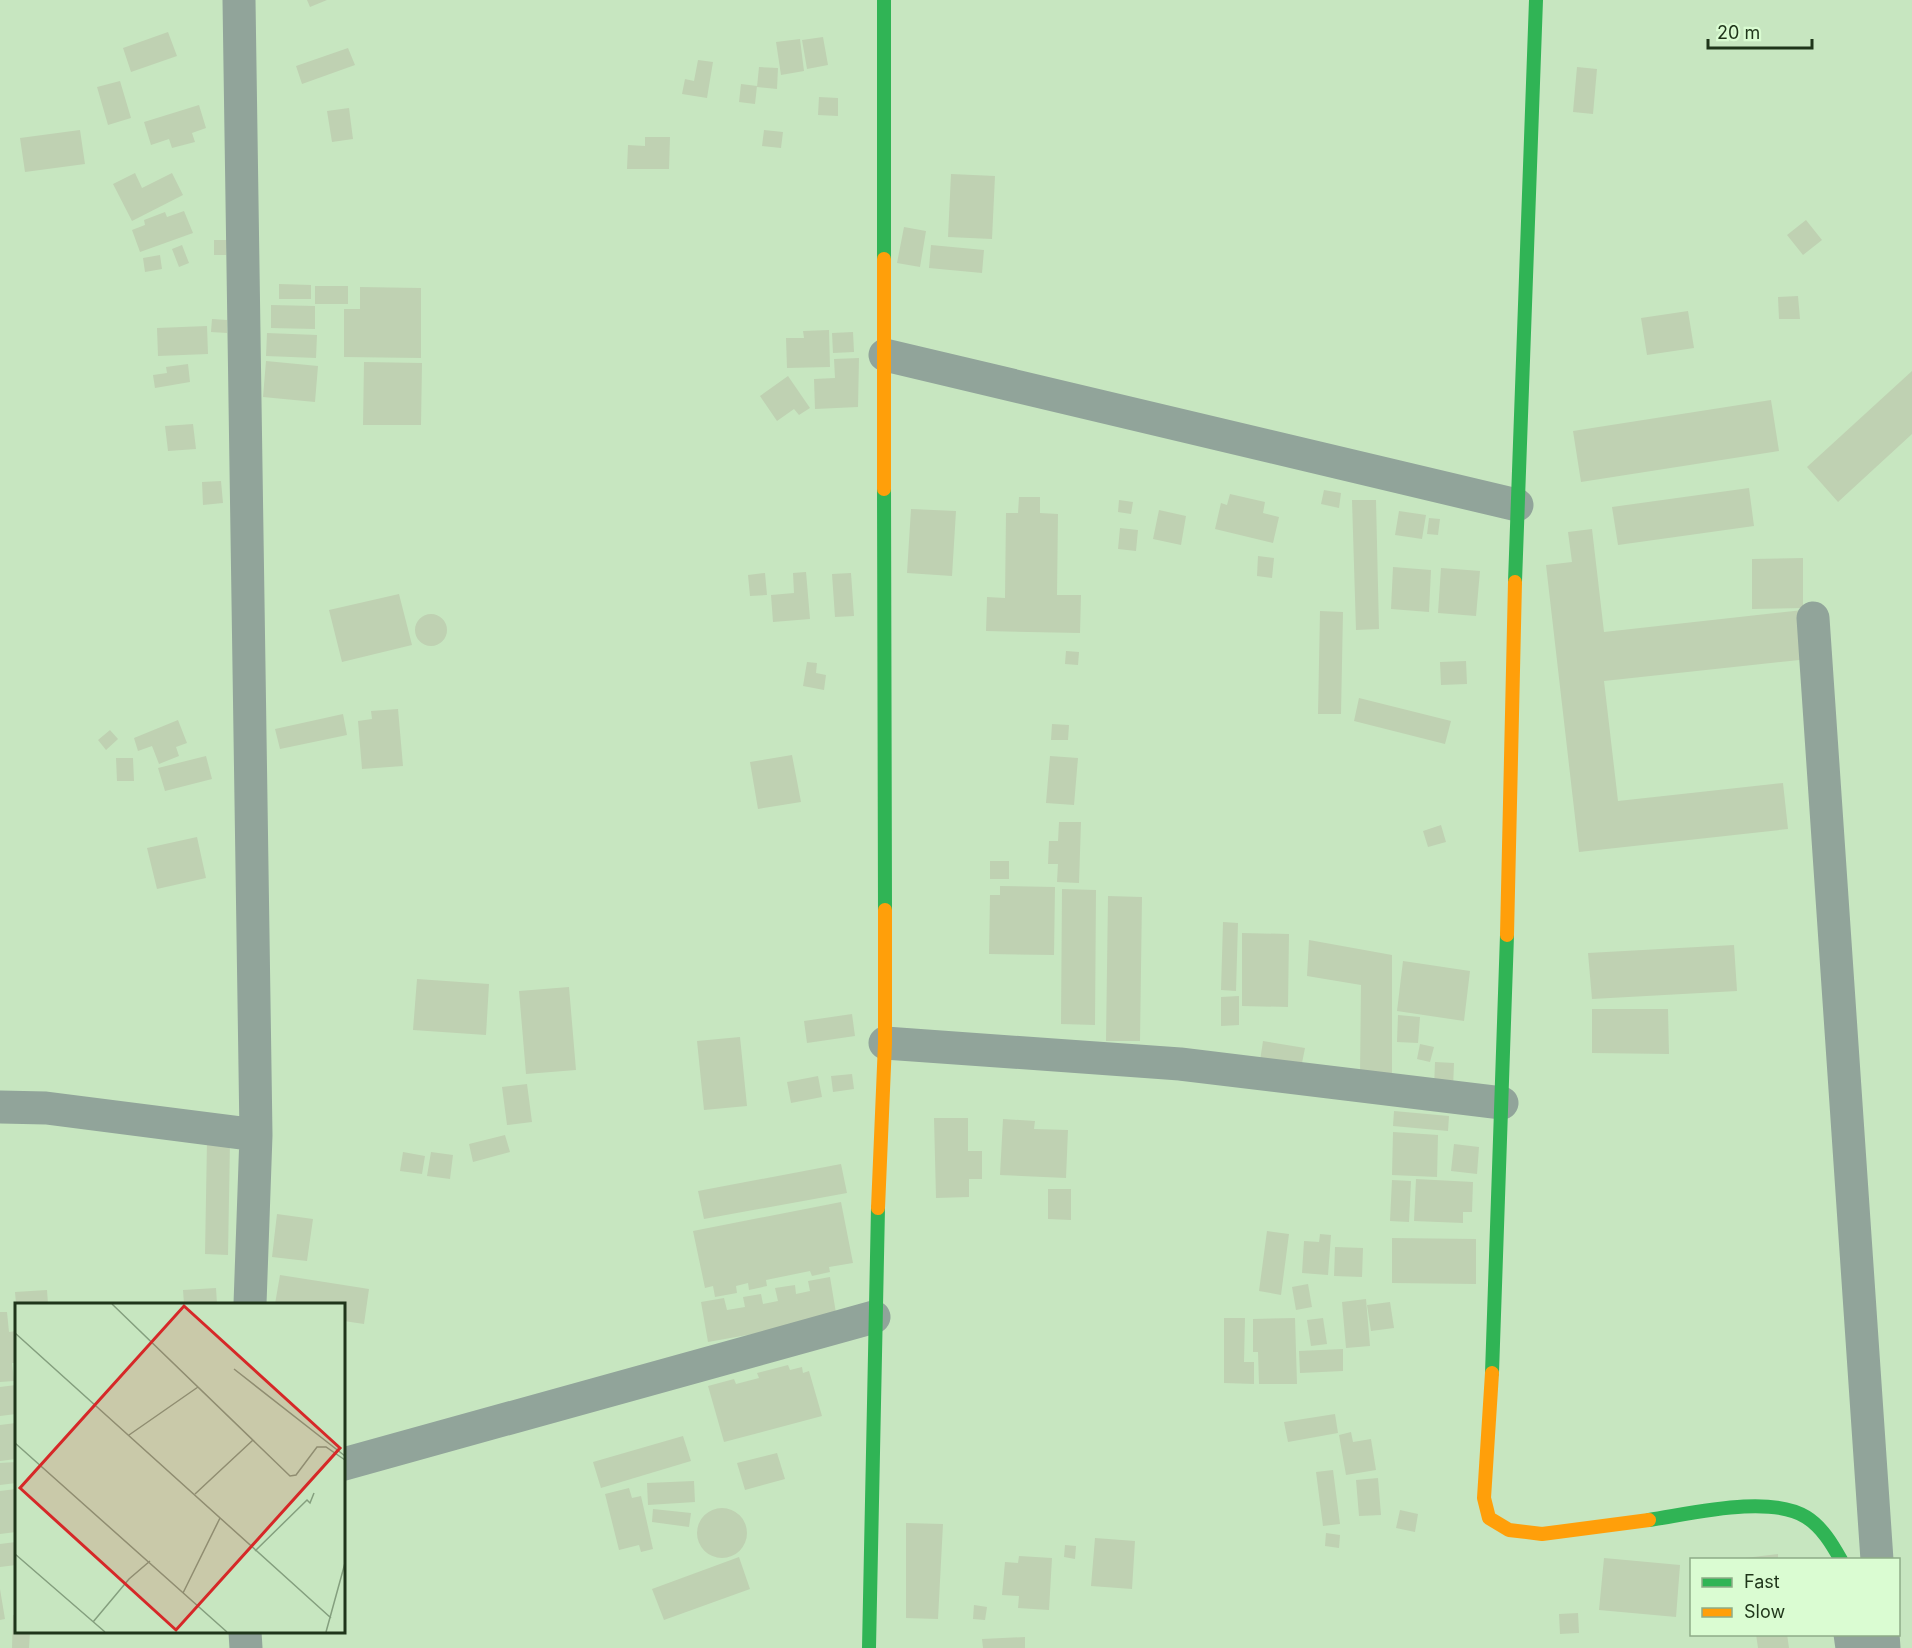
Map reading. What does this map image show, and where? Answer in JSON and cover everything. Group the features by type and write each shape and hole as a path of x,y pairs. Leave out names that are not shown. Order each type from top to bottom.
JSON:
{"street":[{"path":"239,0 256,1136 250,1303"},
{"path":"869,1648 874,1317 885,1043 884,0"},
{"path":"1536,0 1517,505 1502,1103 1490,1413 1484,1501 1487,1517 1501,1529 1525,1534 1618,1526 1761,1505 1795,1511 1824,1529 1840,1558"},
{"path":"885,355 1517,505"},
{"path":"1814,618 1877,1558"},
{"path":"885,1043 1180,1064 1502,1103"},
{"path":"0,1107 46,1108 256,1136"},
{"path":"345,1464 874,1317"},
{"path":"245,1633 246,1648"}],"building":[{"path":"307,0 327,0 310,7"},
{"path":"168,32 177,56 131,72 123,48"},
{"path":"823,37 828,65 807,69 802,40"},
{"path":"800,39 804,71 781,75 776,42"},
{"path":"348,48 355,65 302,84 296,66"},
{"path":"698,60 713,62 707,98 682,94 685,79 694,81"},
{"path":"759,67 778,68 777,89 757,87"},
{"path":"1577,67 1597,69 1593,114 1573,112"},
{"path":"120,81 131,118 108,125 97,87"},
{"path":"741,84 757,86 755,104 739,102"},
{"path":"819,97 838,98 838,116 818,115"},
{"path":"199,105 206,128 192,133 195,142 172,148 169,139 151,145 144,122"},
{"path":"349,108 353,139 332,142 327,111"},
{"path":"80,130 85,164 25,172 20,138"},
{"path":"764,130 783,132 781,148 762,146"},
{"path":"645,137 670,137 669,169 627,169 628,145 645,146"},
{"path":"135,173 142,188 172,173 183,195 132,221 113,184"},
{"path":"951,174 995,176 992,239 948,237"},
{"path":"184,211 193,233 140,252 132,230 145,225 144,220 165,212 167,217"},
{"path":"1806,220 1822,240 1803,255 1787,235"},
{"path":"904,227 926,231 920,267 897,263"},
{"path":"214,240 227,240 226,255 214,255"},
{"path":"182,245 189,263 179,267 172,249"},
{"path":"931,245 984,250 982,273 929,268"},
{"path":"160,255 162,269 145,272 143,258"},
{"path":"279,284 311,285 311,299 279,299"},
{"path":"315,286 348,286 348,304 315,304"},
{"path":"360,287 421,288 421,358 344,357 344,309 360,309"},
{"path":"1798,296 1800,319 1779,319 1778,297"},
{"path":"271,305 315,306 315,329 271,328"},
{"path":"1688,311 1694,348 1647,355 1641,318"},
{"path":"212,319 227,320 227,333 211,332"},
{"path":"207,326 208,354 158,356 157,328"},
{"path":"829,330 830,367 787,368 786,338 804,338 803,331"},
{"path":"853,332 854,352 833,353 832,333"},
{"path":"267,333 317,335 316,358 266,356"},
{"path":"859,358 858,407 815,409 814,379 835,378 834,359"},
{"path":"266,361 318,366 315,402 263,397"},
{"path":"364,362 422,363 421,425 363,425"},
{"path":"188,364 190,382 155,388 153,375 167,373 166,367"},
{"path":"1912,371 1912,434 1838,502 1807,467"},
{"path":"788,376 810,408 799,415 794,409 777,421 760,396"},
{"path":"1771,400 1779,451 1581,482 1573,431"},
{"path":"193,424 196,449 168,451 165,426"},
{"path":"221,481 223,503 203,505 202,482"},
{"path":"1749,488 1754,526 1618,545 1612,507"},
{"path":"1324,490 1341,493 1339,508 1321,504"},
{"path":"1230,494 1265,502 1263,513 1279,517 1273,543 1215,529 1221,503 1227,505"},
{"path":"1019,497 1040,497 1040,513 1058,514 1057,595 1081,595 1080,633 986,631 987,597 1005,598 1006,513 1018,513"},
{"path":"1119,500 1133,502 1131,514 1118,512"},
{"path":"1352,500 1376,500 1379,629 1356,630"},
{"path":"911,509 956,511 952,576 907,573"},
{"path":"1159,510 1186,516 1181,545 1153,539"},
{"path":"1399,511 1426,515 1422,539 1395,535"},
{"path":"1429,518 1440,519 1438,535 1427,534"},
{"path":"1120,528 1138,530 1136,551 1118,549"},
{"path":"1592,529 1604,632 1803,610 1809,659 1604,681 1618,801 1783,783 1788,829 1579,852 1546,565 1572,562 1568,532"},
{"path":"1258,556 1274,558 1272,578 1257,576"},
{"path":"1803,558 1803,608 1752,609 1752,559"},
{"path":"1393,567 1431,570 1429,612 1391,609"},
{"path":"1441,568 1480,571 1476,616 1438,613"},
{"path":"806,572 810,619 773,622 771,595 794,593 793,573"},
{"path":"765,573 767,595 750,596 748,575"},
{"path":"851,573 854,616 835,617 832,574"},
{"path":"399,594 412,645 342,662 329,610"},
{"path":"1320,611 1343,612 1341,714 1318,714"},
{"path":"431,614 442,619 447,630 442,641 431,646 420,641 415,630 420,619"},
{"path":"1066,651 1079,652 1078,665 1065,664"},
{"path":"1466,661 1467,684 1441,685 1440,662"},
{"path":"807,662 817,663 816,673 826,675 824,690 803,686"},
{"path":"1359,698 1451,721 1445,744 1354,721"},
{"path":"398,709 403,766 362,769 358,721 372,719 371,711"},
{"path":"343,714 347,735 280,749 275,729"},
{"path":"178,720 187,743 176,747 179,756 159,764 152,746 138,751 134,738"},
{"path":"1052,724 1069,725 1068,740 1051,740"},
{"path":"110,730 118,739 106,750 98,740"},
{"path":"792,755 801,802 758,809 750,762"},
{"path":"206,756 212,779 165,791 158,768"},
{"path":"1050,756 1078,758 1074,805 1046,803"},
{"path":"116,758 133,758 134,781 117,781"},
{"path":"1059,822 1081,822 1079,883 1057,882 1058,864 1048,864 1049,841 1058,841"},
{"path":"1441,825 1446,842 1428,847 1423,831"},
{"path":"197,837 206,878 157,889 147,848"},
{"path":"990,861 1009,861 1009,879 990,879"},
{"path":"1000,886 1055,887 1054,955 989,954 990,895 1000,895"},
{"path":"1062,889 1096,890 1095,1025 1061,1024"},
{"path":"1108,896 1142,897 1140,1041 1106,1041"},
{"path":"1223,922 1238,923 1236,991 1221,990"},
{"path":"1242,933 1289,934 1288,1007 1242,1006"},
{"path":"1309,940 1392,955 1392,1078 1360,1077 1361,985 1307,976"},
{"path":"1734,945 1737,991 1592,999 1588,953"},
{"path":"1403,961 1470,971 1464,1021 1397,1011"},
{"path":"417,979 489,984 486,1035 413,1030"},
{"path":"569,987 576,1070 526,1074 519,991"},
{"path":"1239,996 1239,1025 1221,1026 1221,997"},
{"path":"1592,1009 1668,1009 1669,1054 1592,1053"},
{"path":"852,1014 855,1036 807,1043 804,1021"},
{"path":"1398,1015 1420,1017 1418,1043 1397,1042"},
{"path":"740,1037 747,1106 704,1110 697,1041"},
{"path":"1263,1041 1305,1048 1301,1068 1260,1061"},
{"path":"1420,1044 1434,1047 1430,1062 1417,1059"},
{"path":"1435,1062 1454,1063 1453,1089 1434,1088"},
{"path":"852,1074 854,1089 833,1092 831,1076"},
{"path":"818,1076 822,1097 791,1103 787,1082"},
{"path":"527,1084 532,1122 507,1125 502,1087"},
{"path":"1394,1111 1449,1116 1448,1131 1393,1126"},
{"path":"934,1118 968,1118 968,1151 982,1151 982,1179 969,1179 969,1197 936,1198"},
{"path":"1003,1119 1035,1121 1034,1129 1068,1130 1066,1178 1000,1175"},
{"path":"1393,1132 1438,1135 1437,1177 1392,1175"},
{"path":"505,1135 510,1152 473,1162 469,1144"},
{"path":"207,1141 230,1141 228,1255 205,1254"},
{"path":"1454,1144 1479,1147 1477,1174 1451,1171"},
{"path":"403,1152 425,1156 422,1174 400,1171"},
{"path":"431,1152 453,1155 450,1179 427,1176"},
{"path":"841,1164 847,1193 704,1219 698,1191"},
{"path":"1416,1179 1473,1182 1472,1212 1463,1212 1463,1223 1414,1221"},
{"path":"1392,1180 1411,1181 1409,1222 1390,1221"},
{"path":"1048,1189 1071,1189 1071,1220 1048,1219"},
{"path":"841,1202 853,1263 829,1267 830,1272 812,1276 810,1271 766,1280 767,1286 749,1290 748,1283 736,1286 737,1293 715,1297 713,1286 705,1288 693,1231"},
{"path":"277,1214 313,1219 307,1261 272,1257"},
{"path":"1267,1231 1289,1234 1281,1295 1259,1291"},
{"path":"1320,1234 1331,1235 1328,1275 1302,1273 1304,1241 1319,1242"},
{"path":"1392,1238 1476,1239 1476,1284 1392,1283"},
{"path":"1335,1247 1363,1248 1362,1277 1334,1276"},
{"path":"280,1275 369,1289 364,1324 345,1321 345,1303 275,1303"},
{"path":"830,1277 837,1319 708,1342 701,1302 724,1298 727,1310 745,1307 743,1297 761,1294 763,1304 778,1301 775,1288 795,1285 796,1294 810,1291 808,1281"},
{"path":"1308,1284 1312,1307 1296,1310 1292,1287"},
{"path":"216,1288 217,1303 184,1303 183,1290"},
{"path":"47,1290 48,1303 16,1303 15,1292"},
{"path":"1366,1299 1370,1346 1346,1348 1342,1302"},
{"path":"1390,1302 1394,1328 1371,1331 1367,1305"},
{"path":"0,1312 7,1312 9,1332 15,1331 15,1363 12,1363 14,1381 0,1382"},
{"path":"1224,1318 1245,1318 1244,1362 1254,1362 1254,1384 1224,1383"},
{"path":"1295,1318 1297,1384 1259,1384 1258,1352 1253,1352 1253,1319"},
{"path":"1323,1318 1327,1344 1311,1346 1307,1320"},
{"path":"1343,1349 1343,1371 1300,1373 1299,1351"},
{"path":"788,1365 790,1370 802,1367 803,1373 809,1371 822,1416 724,1442 708,1386 734,1379 736,1384 759,1378 757,1373"},
{"path":"15,1385 15,1414 0,1416 0,1387"},
{"path":"1335,1414 1338,1433 1288,1442 1284,1422"},
{"path":"15,1423 15,1459 0,1461 0,1425"},
{"path":"1351,1432 1353,1442 1371,1439 1376,1470 1346,1475 1339,1435"},
{"path":"683,1436 691,1461 601,1488 593,1462"},
{"path":"777,1453 785,1479 745,1490 737,1463"},
{"path":"15,1462 15,1483 0,1485 0,1463"},
{"path":"1333,1470 1340,1524 1323,1526 1316,1472"},
{"path":"1378,1478 1381,1515 1359,1516 1356,1480"},
{"path":"694,1481 695,1502 648,1505 647,1483"},
{"path":"629,1488 632,1498 641,1496 653,1549 641,1552 639,1545 619,1550 605,1494"},
{"path":"15,1489 15,1532 0,1534 0,1491"},
{"path":"717,1508 727,1508 740,1515 747,1528 747,1538 740,1551 727,1558 717,1558 708,1554 701,1547 697,1538 697,1528 701,1519 708,1512"},
{"path":"653,1509 691,1513 689,1527 652,1522"},
{"path":"1400,1510 1418,1514 1415,1532 1396,1528"},
{"path":"906,1523 943,1524 938,1619 906,1618"},
{"path":"1326,1533 1340,1535 1339,1548 1325,1546"},
{"path":"1095,1538 1135,1541 1132,1589 1091,1586"},
{"path":"15,1542 15,1565 0,1567 0,1544"},
{"path":"1065,1545 1076,1546 1075,1559 1064,1557"},
{"path":"1778,1554 1778,1558 1745,1558"},
{"path":"1019,1556 1052,1558 1049,1610 1018,1608 1019,1596 1002,1595 1005,1562 1018,1563"},
{"path":"739,1557 750,1589 664,1620 652,1589"},
{"path":"1604,1558 1680,1565 1676,1617 1599,1610"},
{"path":"0,1589 5,1619 0,1620"},
{"path":"974,1605 987,1607 985,1620 973,1619"},
{"path":"1578,1613 1579,1633 1560,1634 1559,1614"},
{"path":"13,1615 15,1615 15,1633 30,1633 29,1648 12,1648"},
{"path":"1756,1636 1787,1636 1789,1648 1758,1648"},
{"path":"1025,1637 1025,1648 983,1648 982,1639"}],"traffic: fast":[{"path":"884,0 884,259"},
{"path":"1515,582 1536,0"},
{"path":"884,489 885,910"},
{"path":"1492,1373 1507,935"},
{"path":"869,1648 878,1208"},
{"path":"1649,1520 1707,1510 1751,1506 1790,1510 1806,1517 1817,1526 1840,1558"}],"traffic: slow":[{"path":"884,259 884,489"},
{"path":"1507,935 1515,582"},
{"path":"878,1208 885,1043 885,910"},
{"path":"1492,1373 1484,1498 1489,1518 1509,1530 1542,1534 1649,1520"}]}
